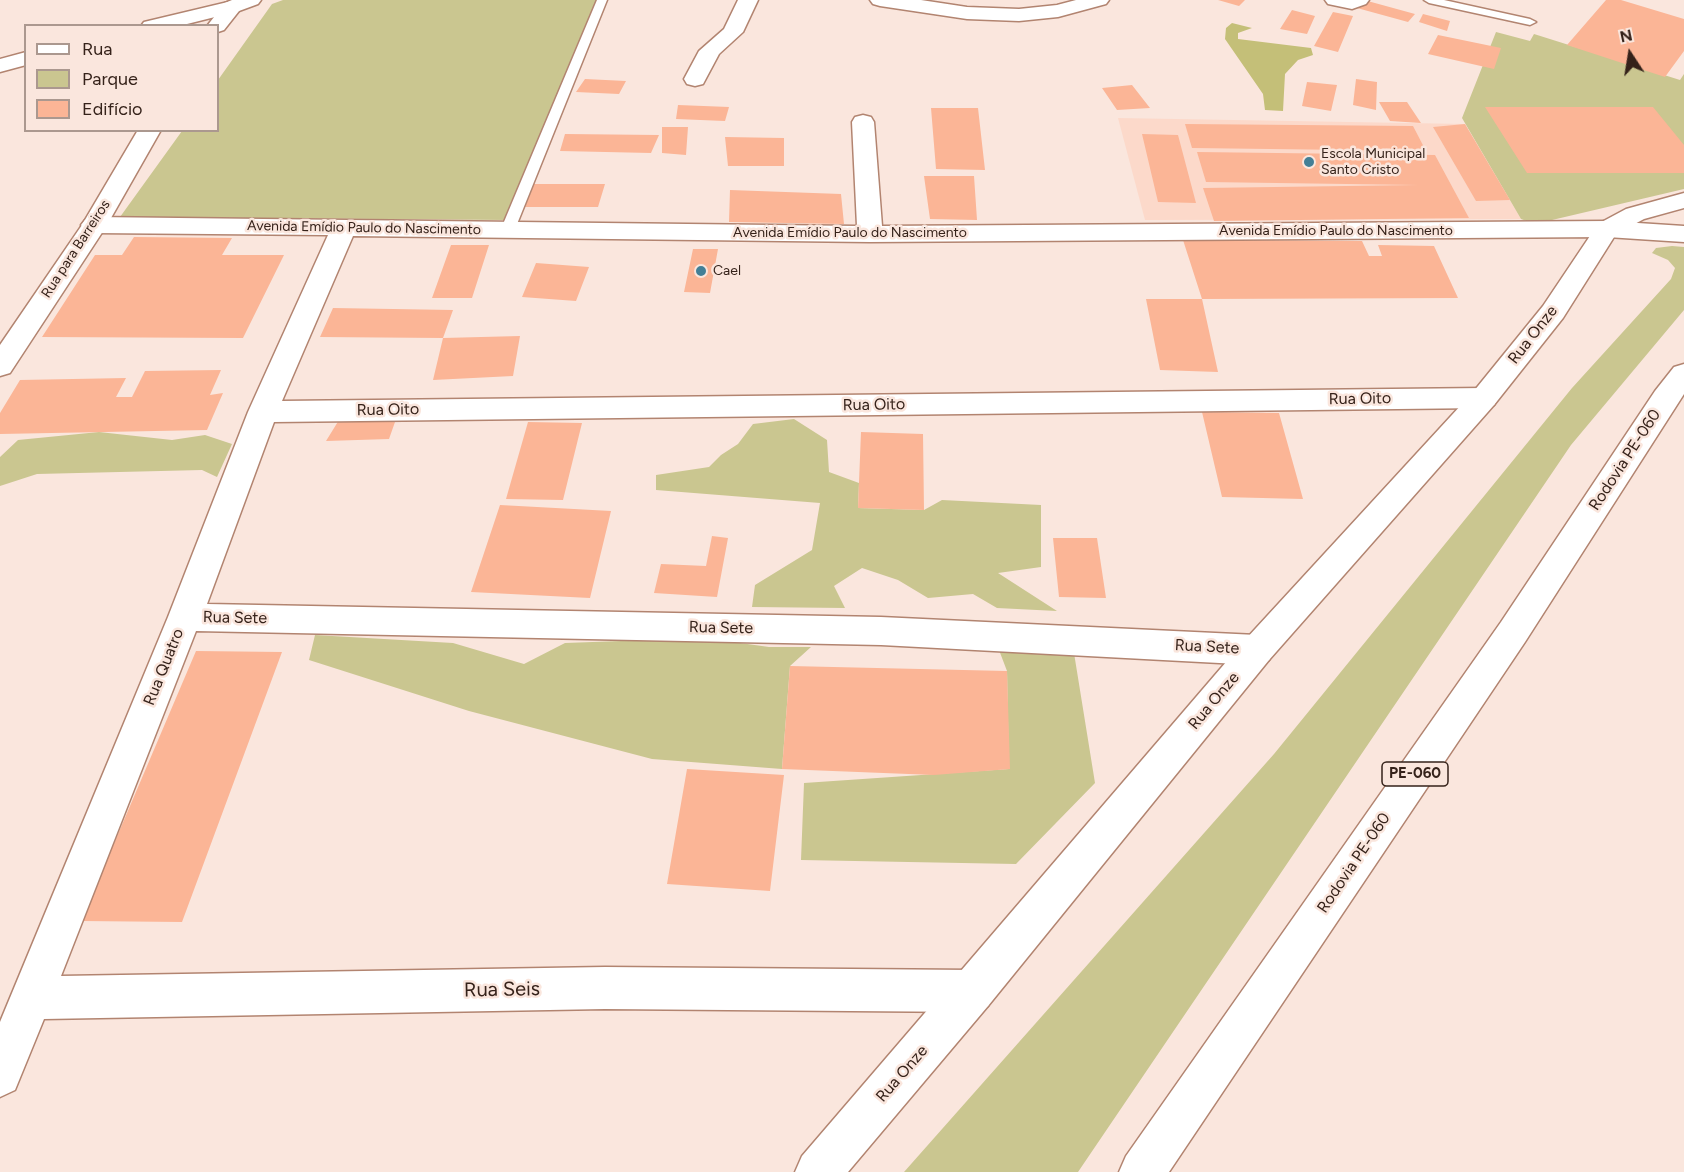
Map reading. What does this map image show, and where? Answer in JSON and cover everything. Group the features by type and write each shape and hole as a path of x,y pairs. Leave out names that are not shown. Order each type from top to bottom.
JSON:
{"street":[{"path":"695,79 710,51 733,32 748,0"},
{"path":"880,0 968,13 1019,15 1058,11 1099,0"},
{"path":"159,24 242,3"},
{"path":"219,24 242,3"},
{"path":"0,66 24,59"},
{"path":"863,122 870,234"},
{"name":"Rua para Barreiros","path":"0,366 94,225 149,132"},
{"path":"1607,229 1635,214 1684,200"},
{"name":"Avenida Emídio Paulo do Nascimento","path":"94,225 870,234 1607,229 1684,234"},
{"name":"Rua Quatro","path":"0,1074 184,617 263,412 344,228"},
{"name":"Rua Onze","path":"818,1172 973,991 1257,650 1484,398 1553,312 1607,229"},
{"name":"Rodovia PE-060","path":"1142,1172 1506,642 1665,398 1684,374"},
{"name":"Rua Oito","path":"263,412 1484,398"},
{"name":"Rua Sete","path":"184,617 881,631 1257,650"},
{"name":"Rua Seis","path":"32,998 604,988 973,991"}],"lane":[{"path":"508,229 602,0"},
{"path":"1429,0 1530,22"}],"shaded area":[{"path":"1232,23 1252,28 1238,33 1238,39 1311,48 1313,55 1298,60 1285,74 1283,111 1265,110 1263,94 1225,39 1226,28"},
{"name":"Escola Municipal Santo Cristo","path":"1118,118 1465,124 1521,219 1145,220"}],"green space":[{"path":"283,0 601,0 508,220 120,217 181,132 219,132 219,79 272,4"},
{"path":"1496,32 1530,41 1534,34 1680,80 1684,74 1684,189 1535,224 1521,219 1462,118"},
{"path":"1684,247 1684,310 1571,445 1078,1172 904,1172 1274,754 1572,388 1671,279 1675,268 1668,260 1652,253 1656,248"},
{"path":"794,419 827,440 829,472 859,483 858,508 924,510 942,500 1041,505 1041,567 998,573 1057,611 997,608 973,594 928,598 898,580 862,568 834,586 845,608 752,607 755,585 812,550 820,503 656,490 656,475 709,467 721,455 738,444 753,424"},
{"path":"99,432 172,440 205,435 232,444 217,477 202,470 37,474 0,486 0,457 18,440"},
{"path":"315,635 453,643 524,664 565,643 704,638 769,647 811,647 790,666 782,769 652,759 469,711 309,660"},
{"path":"999,650 1074,653 1095,783 1016,864 801,860 804,783 1009,769 1007,671"}],"building":[{"path":"1218,0 1245,0 1239,6"},
{"path":"1364,0 1415,14 1408,22 1357,8"},
{"path":"1606,0 1621,0 1684,19 1684,51 1665,77 1567,45"},
{"path":"1292,10 1315,16 1307,34 1280,29"},
{"path":"1333,12 1353,16 1338,52 1314,46"},
{"path":"1423,14 1450,21 1447,31 1419,22"},
{"path":"1438,35 1501,48 1494,69 1428,54"},
{"path":"585,79 626,81 619,94 576,92"},
{"path":"1356,79 1377,82 1376,110 1353,105"},
{"path":"1307,82 1337,85 1331,111 1302,106"},
{"path":"1132,85 1150,108 1117,110 1102,88"},
{"path":"1379,102 1407,102 1421,123 1390,121"},
{"path":"678,105 729,107 725,121 676,119"},
{"path":"1485,107 1653,107 1684,145 1684,173 1527,173"},
{"path":"931,108 978,108 985,170 936,169"},
{"path":"1185,124 1413,126 1426,151 1192,148"},
{"path":"1465,124 1510,200 1476,201 1433,127"},
{"path":"662,127 688,127 686,155 662,153"},
{"path":"565,134 659,135 651,153 560,151"},
{"path":"1142,134 1178,135 1196,203 1158,202"},
{"path":"725,137 784,138 784,166 728,166"},
{"path":"1197,152 1435,155 1469,218 1214,221 1203,188 1418,185 1206,182"},
{"path":"924,176 974,176 977,220 930,219"},
{"path":"534,184 605,184 598,207 525,207"},
{"path":"730,190 841,194 844,224 729,222"},
{"path":"134,237 232,238 222,255 284,255 243,338 42,337 95,255 122,255"},
{"path":"1183,240 1362,241 1369,256 1382,256 1378,245 1434,246 1458,298 1202,299"},
{"path":"451,245 489,245 472,298 432,298"},
{"name":"Cael","path":"693,249 718,249 710,293 684,292"},
{"path":"536,263 589,267 576,301 522,297"},
{"path":"1146,299 1202,299 1218,372 1160,370"},
{"path":"333,308 453,310 443,338 320,337"},
{"path":"520,336 513,376 433,380 443,338"},
{"path":"221,370 210,395 223,393 207,430 0,434 0,413 20,380 126,378 116,397 132,397 145,371"},
{"path":"1202,412 1279,413 1303,499 1222,497"},
{"path":"339,420 395,422 389,439 326,441"},
{"path":"528,422 582,423 563,500 506,499"},
{"path":"861,432 923,434 924,510 858,508"},
{"path":"500,505 611,511 590,598 471,592"},
{"path":"712,536 728,538 717,597 654,593 661,564 706,566"},
{"path":"1053,538 1097,538 1106,598 1059,597"},
{"path":"196,651 282,652 182,922 81,921"},
{"path":"790,666 1007,671 1010,769 934,775 782,769"},
{"path":"687,769 784,775 770,891 667,884"}],"place":[{"name":"Escola Municipal Santo Cristo","path":"1309,162"},
{"name":"Cael","path":"701,271"}]}
